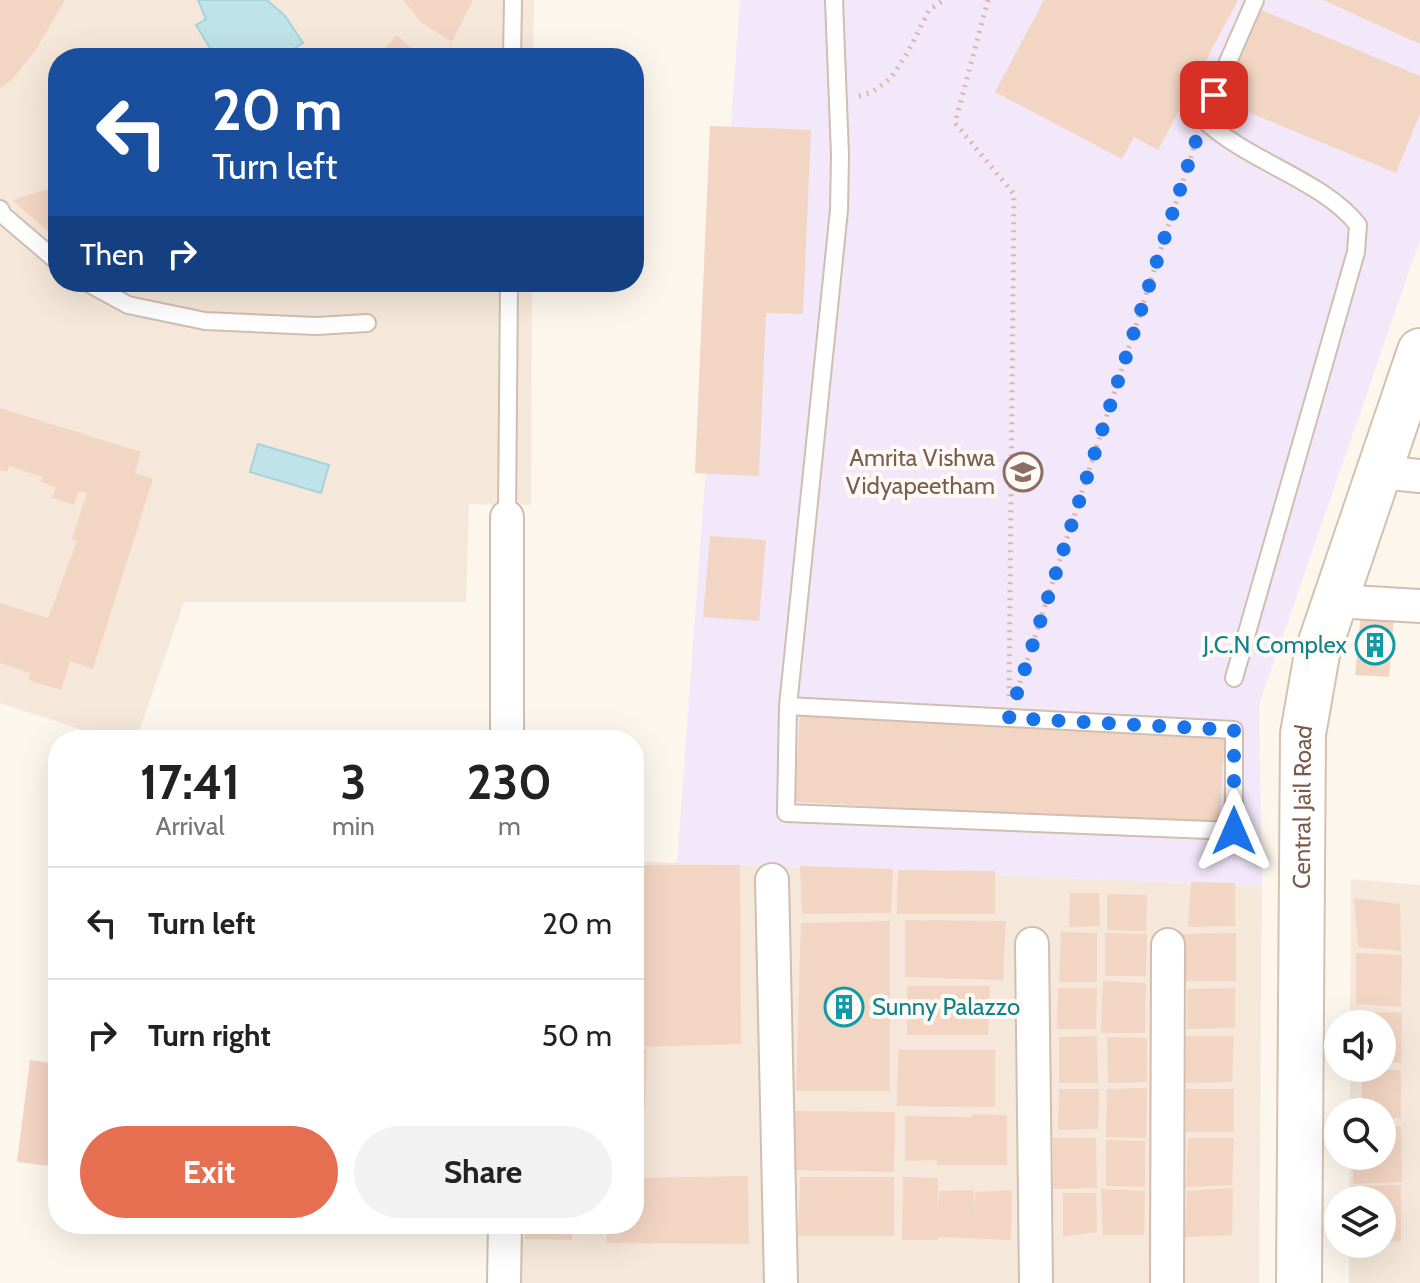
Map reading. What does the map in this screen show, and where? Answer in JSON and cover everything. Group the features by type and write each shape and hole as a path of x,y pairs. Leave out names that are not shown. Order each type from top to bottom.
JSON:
{"main road":[{"name":"Central Jail Road","path":"1299,1283 1303,734 1317,654 1335,601 1399,474 1420,351"}],"street":[{"path":"507,517 507,730"},
{"path":"1335,601 1420,606"},
{"path":"772,880 781,1283"},
{"path":"1032,944 1036,1283"},
{"path":"1167,1283 1168,945"},
{"path":"504,1283 505,1234"}],"lane":[{"path":"512,48 513,0"},
{"path":"788,706 1234,730 1234,831 786,813 788,706 839,210 839,103 834,0"},
{"path":"1234,678 1356,252 1358,225 1344,206 1223,138 1203,119 1255,0"},
{"path":"0,209 48,253"},
{"path":"104,292 128,305 205,321 316,326 367,323"},
{"path":"507,517 509,292"}],"path":[{"path":"839,103 872,92 891,78 929,10 944,0"},
{"path":"988,0 955,123 1014,194 1009,718"},
{"path":"1009,718 1203,119"}],"shaded area":[{"path":"0,0 534,0 533,48 48,48 48,292 532,292 531,505 469,504 466,602 184,602 139,730 82,730 0,703"},
{"name":"Amrita Vishwa Vidyapeetham","path":"740,0 1420,0 1420,240 1259,705 1262,886 677,863"},
{"path":"644,861 1262,886 1259,1283 519,1283 519,1234 644,1234"},
{"path":"1351,879 1420,885 1420,1283 1349,1283 1349,1258 1396,1258 1396,1186 1349,1186 1350,1170 1396,1170 1396,1098 1350,1098 1350,1082 1396,1082 1396,1010 1350,1010"}],"water":[{"path":"198,0 267,0 285,16 303,43 295,48 210,48 196,25 206,19"},
{"path":"258,444 329,465 321,493 250,472"}],"building":[{"path":"0,0 65,0 37,48 12,80 0,88"},
{"path":"403,0 473,0 452,42 422,23"},
{"path":"1044,0 1238,0 1158,150 1134,137 1122,159 995,92"},
{"path":"1323,0 1420,0 1420,44"},
{"path":"1259,9 1420,76 1420,114 1396,173 1221,101"},
{"path":"397,35 411,48 385,48"},
{"path":"710,126 811,130 803,314 766,313 759,476 695,473"},
{"path":"48,189 48,231 12,200"},
{"path":"0,408 141,452 135,473 153,479 93,669 70,661 61,690 28,680 30,673 0,663 0,603 48,618 77,541 72,539 87,493 78,491 74,505 52,498 56,487 41,482 43,477 9,466 7,472 0,470"},
{"path":"710,536 766,540 759,621 703,617"},
{"name":"J.C.N Complex","path":"1361,612 1394,615 1389,677 1355,675"},
{"path":"800,710 1225,734 1219,825 795,802"},
{"path":"644,865 740,865 741,1044 644,1047"},
{"path":"800,866 893,869 891,913 802,914"},
{"path":"898,870 995,871 995,914 897,914"},
{"path":"1191,882 1235,883 1235,926 1188,927"},
{"path":"1070,893 1099,893 1100,926 1069,927"},
{"path":"1107,894 1147,895 1146,931 1107,930"},
{"path":"1354,898 1400,904 1401,951 1358,947"},
{"path":"905,920 1006,921 1003,980 905,977"},
{"name":"Sunny Palazzo","path":"890,921 890,1091 796,1091 801,923"},
{"path":"1061,932 1097,933 1097,982 1059,982"},
{"path":"1105,933 1147,934 1146,976 1105,976"},
{"path":"1236,933 1236,981 1182,981 1182,934"},
{"path":"1356,953 1402,955 1401,1007 1356,1004"},
{"path":"1103,981 1146,983 1145,1033 1101,1033"},
{"path":"907,986 990,986 988,1035 907,1035"},
{"path":"1058,988 1097,988 1096,1029 1057,1029"},
{"path":"1235,988 1235,1028 1187,1029 1187,989"},
{"path":"1396,1012 1402,1012 1401,1063 1396,1062"},
{"path":"1097,1036 1098,1083 1059,1083 1059,1037"},
{"path":"1186,1036 1234,1036 1232,1082 1186,1083"},
{"path":"1107,1037 1147,1038 1147,1082 1108,1083"},
{"path":"644,1049 647,1049 645,1109 644,1109"},
{"path":"898,1050 995,1050 995,1107 897,1106"},
{"path":"30,1060 48,1063 48,1166 17,1162"},
{"path":"1396,1070 1401,1070 1401,1118 1396,1118 1396,1098 1362,1098 1362,1082 1396,1082"},
{"path":"1147,1088 1146,1138 1106,1137 1107,1089"},
{"path":"1059,1089 1099,1089 1098,1129 1058,1130"},
{"path":"1186,1089 1234,1089 1234,1132 1186,1132"},
{"path":"795,1111 895,1112 894,1172 795,1170"},
{"path":"972,1114 1007,1115 1007,1165 937,1165 937,1160 905,1161 905,1116 972,1117"},
{"path":"1396,1126 1401,1126 1402,1182 1353,1184 1353,1170 1396,1170"},
{"path":"1053,1138 1096,1138 1097,1188 1053,1189"},
{"path":"1188,1138 1234,1138 1232,1185 1186,1187"},
{"path":"1106,1140 1145,1141 1145,1187 1106,1186"},
{"path":"748,1176 749,1244 607,1243 607,1234 644,1234 644,1178"},
{"path":"800,1177 894,1177 894,1236 798,1236"},
{"path":"903,1177 938,1178 938,1216 939,1191 974,1190 974,1219 975,1192 1012,1190 1011,1240 938,1237 938,1240 902,1240"},
{"path":"1401,1185 1401,1241 1396,1241 1396,1186 1352,1186"},
{"path":"1233,1188 1232,1235 1185,1237 1187,1191"},
{"path":"1101,1189 1145,1191 1144,1235 1103,1235"},
{"path":"1063,1193 1096,1193 1097,1232 1063,1237"},
{"path":"525,1234 572,1234 572,1240 525,1239"}],"place":[{"name":"Amrita Vishwa Vidyapeetham","path":"1023,472"},
{"name":"J.C.N Complex","path":"1375,645"},
{"name":"Sunny Palazzo","path":"844,1007"}],"route":[{"path":"1214,95 1203,119 1009,718 1234,730 1234,831"}]}
